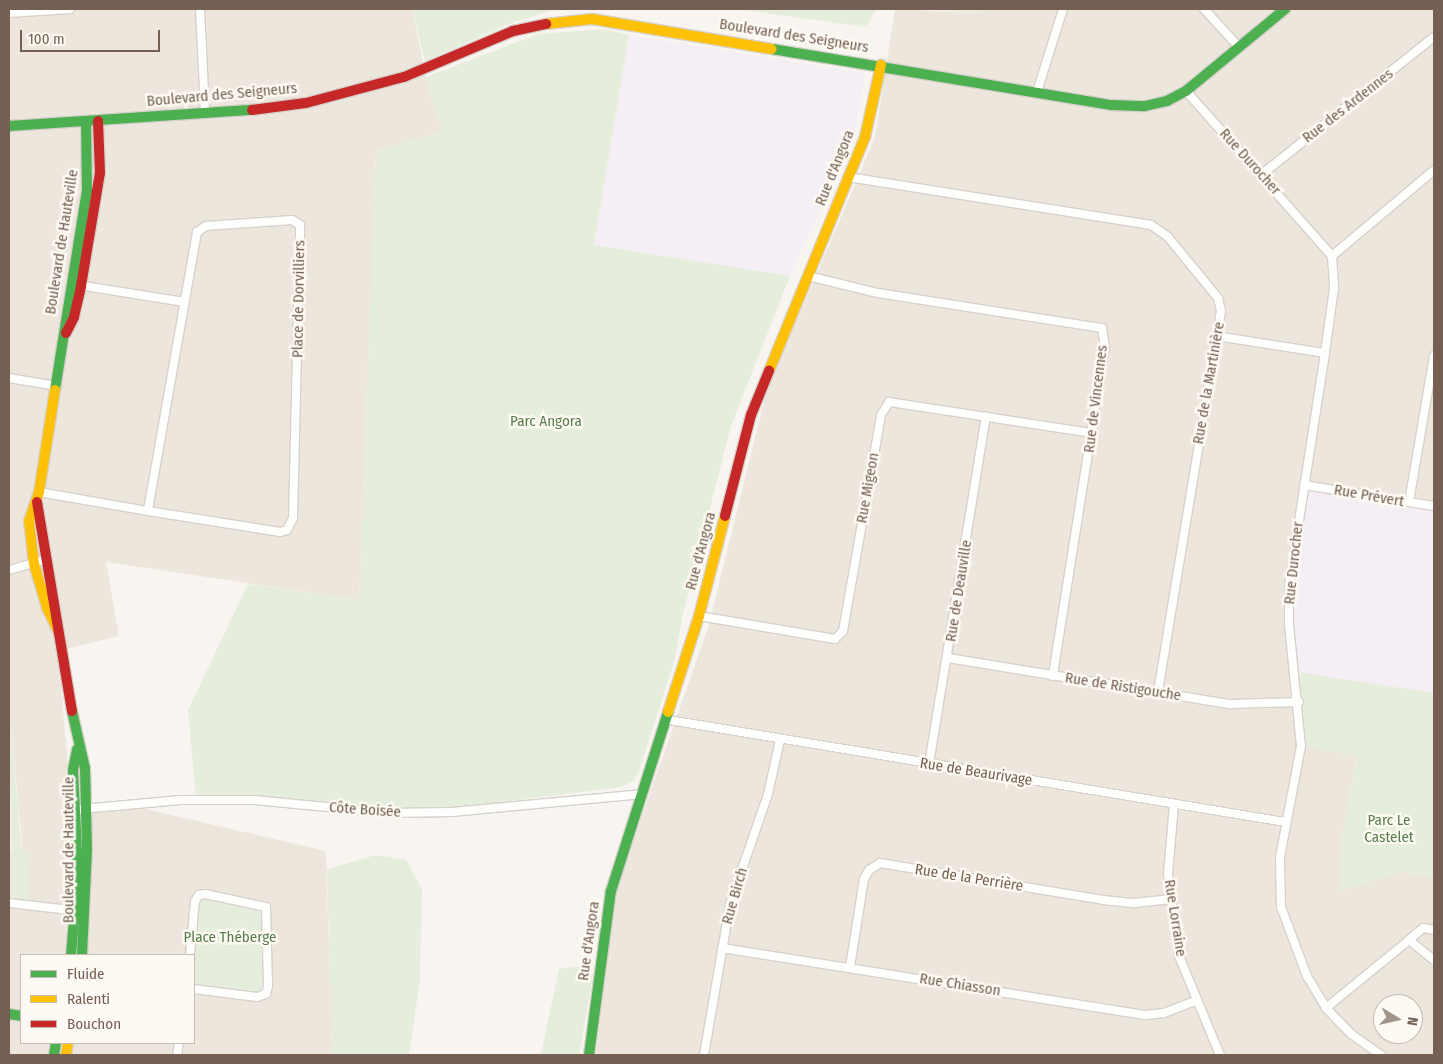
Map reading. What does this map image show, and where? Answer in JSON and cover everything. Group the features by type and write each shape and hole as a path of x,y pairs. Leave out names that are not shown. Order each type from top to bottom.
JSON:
{"street":[{"path":"9,13 70,9"},
{"path":"200,9 205,113"},
{"path":"1037,92 1063,9"},
{"path":"1204,9 1239,47"},
{"name":"Boulevard des Seigneurs","path":"9,126 267,109 349,93 404,77 513,31 560,21 592,19 881,65 1111,105 1145,106 1167,101 1186,91 1285,9"},
{"name":"Rue des Ardennes","path":"1261,175 1434,37"},
{"name":"Rue d'Angora","path":"589,1055 606,914 643,794 669,720 699,616 754,406 848,177 874,105 881,65"},
{"name":"Rue Durocher","path":"1186,91 1332,256 1334,288 1289,586 1289,624 1301,746 1285,822 1280,857 1282,907 1307,976 1326,1008 1351,1034 1381,1055"},
{"name":"Boulevard de Hauteville","path":"65,336 74,317 81,286 100,173 98,121"},
{"name":"Boulevard de Hauteville","path":"58,631 47,608 34,564 29,521 38,497 57,386 89,168 86,122"},
{"path":"1332,256 1434,170"},
{"name":"Rue de la Martinière","path":"848,177 1151,225 1168,237 1218,298 1221,311 1158,692"},
{"name":"Place de Dorvilliers","path":"38,497 148,511 280,532 287,530 294,518 300,225 292,220 206,226 196,232 148,511"},
{"name":"Rue de Vincennes","path":"808,276 878,292 1102,328 1105,346 1053,676"},
{"path":"71,284 184,302"},
{"path":"1216,336 1325,353"},
{"path":"1409,502 1434,356"},
{"path":"9,378 57,386"},
{"name":"Rue Migeon","path":"699,616 835,640 843,631 880,415 889,402 1092,433"},
{"name":"Rue de Deauville","path":"930,764 986,418"},
{"name":"Rue Prévert","path":"1304,485 1434,506"},
{"name":"Boulevard de Hauteville","path":"38,497 45,560 78,745 85,768 87,808 81,912 71,954"},
{"path":"9,570 45,560"},
{"name":"Rue de Ristigouche","path":"948,658 1230,704 1298,702"},
{"name":"Rue de Beaurivage","path":"669,720 780,740 1285,822"},
{"name":"Rue Birch","path":"704,1055 730,904 768,794 780,740"},
{"name":"Boulevard de Hauteville","path":"78,745 73,770 82,954"},
{"name":"Côte Boisée","path":"75,809 181,800 254,800 390,813 452,812 643,794"},
{"name":"Rue Lorraine","path":"1174,804 1168,874 1179,956 1196,1001 1220,1055"},
{"name":"Rue de la Perrière","path":"850,967 864,879 869,870 880,863 1103,900 1134,903 1170,899"},
{"path":"190,954 195,901 199,895 205,894 266,907 268,986 266,994 256,997 195,989"},
{"path":"9,903 81,912"},
{"path":"1326,1008 1423,928 1434,930"},
{"path":"1409,940 1434,960"},
{"name":"Rue Chiasson","path":"722,948 1145,1015 1196,1001"}],"shaded area":[{"path":"9,9 412,9 426,78 442,132 376,151 359,600 106,562 119,636 58,651 72,813 141,808 326,851 332,1055 9,1055 9,851 23,852 9,706"},
{"path":"895,9 973,13 1008,9 1434,9 1434,506 1357,755 1341,844 1340,891 1401,872 1434,877 1434,1055 596,1055 615,893 709,625 766,393 875,137"},
{"path":"629,35 865,73 856,128 790,276 594,245"},
{"path":"1304,485 1434,506 1434,693 1295,672 1289,586"}],"green space":[{"path":"412,9 588,9 549,11 511,23 425,61"},
{"path":"738,9 876,9 866,27"},
{"path":"931,9 1008,9 973,13"},
{"name":"Parc Angora","path":"603,29 629,35 594,245 790,276 731,426 683,614 674,662 638,774 634,781 621,787 440,810 393,810 264,796 196,796 188,710 248,584 359,600 376,151 442,132 426,77 538,34"},
{"name":"Parc Le Castelet","path":"1295,672 1434,693 1434,877 1401,872 1340,891 1341,844 1357,756 1301,746"},
{"path":"9,706 21,843 24,852 30,857 28,905 12,903"},
{"path":"376,855 406,860 422,889 420,979 409,1055 332,1055 327,869"},
{"name":"Place Théberge","path":"199,895 266,907 268,986 257,997 195,989 195,954 190,954"},
{"path":"579,966 593,975 579,1055 541,1055 559,969"}],"traffic: fast":[{"path":"772,49 1111,105 1145,106 1167,101 1186,91 1285,9"},
{"path":"9,126 252,110"},
{"path":"55,390 87,191 86,122"},
{"path":"72,711 85,768 87,849 82,954"},
{"path":"589,1055 611,891 668,712"},
{"path":"71,954 78,873 73,770 77,749"},
{"path":"9,1014 20,1016"},
{"path":"54,1055 56,1044"}],"traffic: slow":[{"path":"546,24 592,19 772,49"},
{"path":"769,371 865,137 881,65"},
{"path":"55,390 39,492 29,521 34,564 47,608 58,631"},
{"path":"668,712 699,616 725,516"},
{"path":"66,1055 68,1044"}],"traffic: jam":[{"path":"252,110 306,103 404,77 513,31 546,24"},
{"path":"66,333 74,317 81,286 100,173 98,121"},
{"path":"725,516 751,415 769,371"},
{"path":"37,502 72,711"}]}
